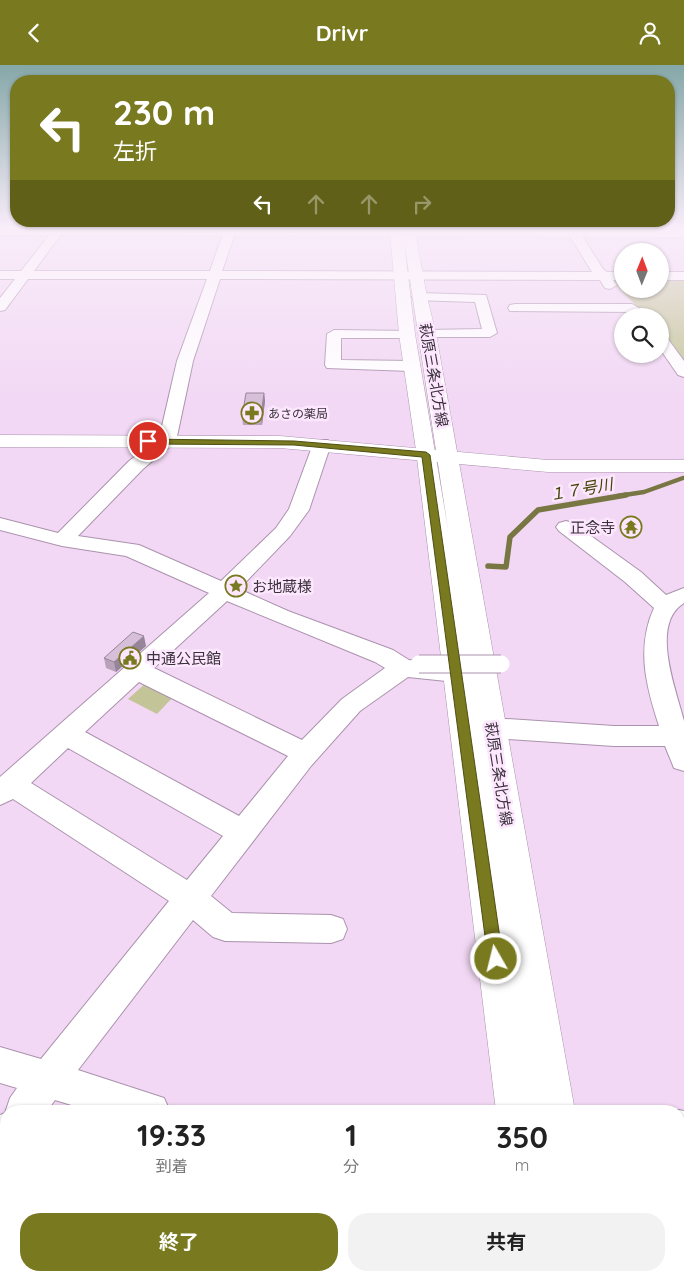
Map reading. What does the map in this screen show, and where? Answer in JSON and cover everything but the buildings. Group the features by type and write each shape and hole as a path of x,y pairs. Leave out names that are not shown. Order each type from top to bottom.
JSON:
{"main road":[{"name":"萩原三条北方線","path":"408,285 407,334 411,366 436,456 491,728 553,1105"},
{"name":"萩原三条北方線","path":"413,285 419,297 428,334 436,456 456,674 516,1105"},
{"path":"0,441 167,441 322,445 548,466 684,466"}],"street":[{"path":"0,307 17,285"},
{"path":"62,539 136,465 167,441 185,361 212,285"},
{"path":"610,285 621,299 632,308"},
{"path":"419,297 481,298 490,333 428,334"},
{"path":"515,308 614,311"},
{"path":"407,334 334,334 333,365 411,366"},
{"path":"669,351 684,372"},
{"path":"322,445 299,510 282,532 224,591 5,789 190,898 225,927 331,929"},
{"path":"0,525 62,539 131,550 280,616 384,656 436,673 456,674"},
{"path":"491,728 614,735 681,745 663,695 655,654 658,625 675,601 633,577 566,527"},
{"path":"29,1105 241,832 305,753 351,705 411,666 501,664"},
{"path":"136,671 305,753"},
{"path":"66,734 241,832"},
{"path":"0,1065 130,1105"}],"green space":[{"path":"669,285 684,285 684,364 669,345 669,308 638,308 628,298 669,298"},
{"path":"147,682 174,696 157,714 128,699"}],"waterway":[{"name":"１７号川","path":"618,496 644,492 683,478"},
{"name":"１７号川","path":"488,566 506,567 510,537 538,510 626,495"}],"place":[{"name":"あさの薬局","path":"252,413"},
{"name":"正念寺","path":"631,527"},
{"name":"お地蔵様","path":"236,586"},
{"name":"中通公民館","path":"130,658"}],"route":[{"path":"148,441 294,443 426,455 496,959"}]}
